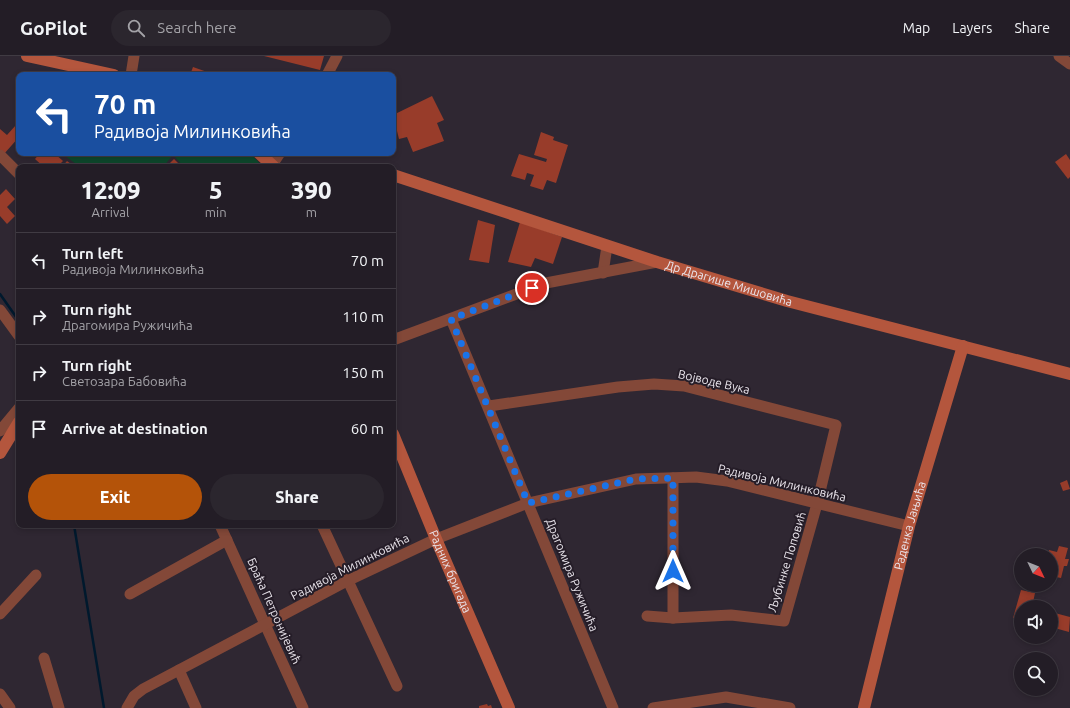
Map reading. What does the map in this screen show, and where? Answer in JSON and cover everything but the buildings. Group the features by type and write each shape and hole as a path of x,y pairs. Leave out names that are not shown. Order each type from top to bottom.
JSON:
{"street":[{"path":"27,56 55,59 103,72"},
{"path":"131,72 134,56"},
{"path":"329,72 337,56"},
{"path":"1059,56 1070,64"},
{"path":"0,155 16,171"},
{"path":"262,156 271,164"},
{"name":"Др Драгише Мишовића","path":"396,176 607,246 786,301 1070,374"},
{"path":"603,273 607,246"},
{"path":"396,339 546,283 657,262"},
{"path":"0,310 16,332"},
{"name":"Драгомира Ружичића","path":"451,319 489,406 613,708"},
{"name":"Раденка Јањића","path":"864,708 909,526 963,346"},
{"name":"Војводе Вука","path":"489,406 618,387 654,384 684,386 836,425"},
{"path":"0,431 16,412"},
{"name":"Љубинке Поповић","path":"648,616 673,618 731,615 784,621 818,504 836,425"},
{"path":"0,453 16,427"},
{"name":"Радних бригада","path":"396,441 436,539 509,708"},
{"name":"Радивоја Милинковића","path":"127,708 134,696 179,670 347,581 436,539 528,503 636,479 696,477 727,481 909,526"},
{"path":"673,478 673,618"},
{"name":"Браћа Петронијевић","path":"221,528 303,708"},
{"path":"323,528 397,686"},
{"path":"130,594 227,540"},
{"path":"0,614 36,575"},
{"path":"44,658 59,708"},
{"path":"179,670 196,708"},
{"path":"0,694 10,708"},
{"path":"653,708 726,697 790,708"}],"green space":[{"path":"65,156 172,156 166,164 76,164"},
{"path":"174,156 253,156 260,164 181,164"}],"waterway":[{"path":"0,294 16,317"},
{"path":"74,528 104,708"}],"route":[{"path":"532,288 451,319 489,406 528,503 636,479 673,478 673,571"}]}
